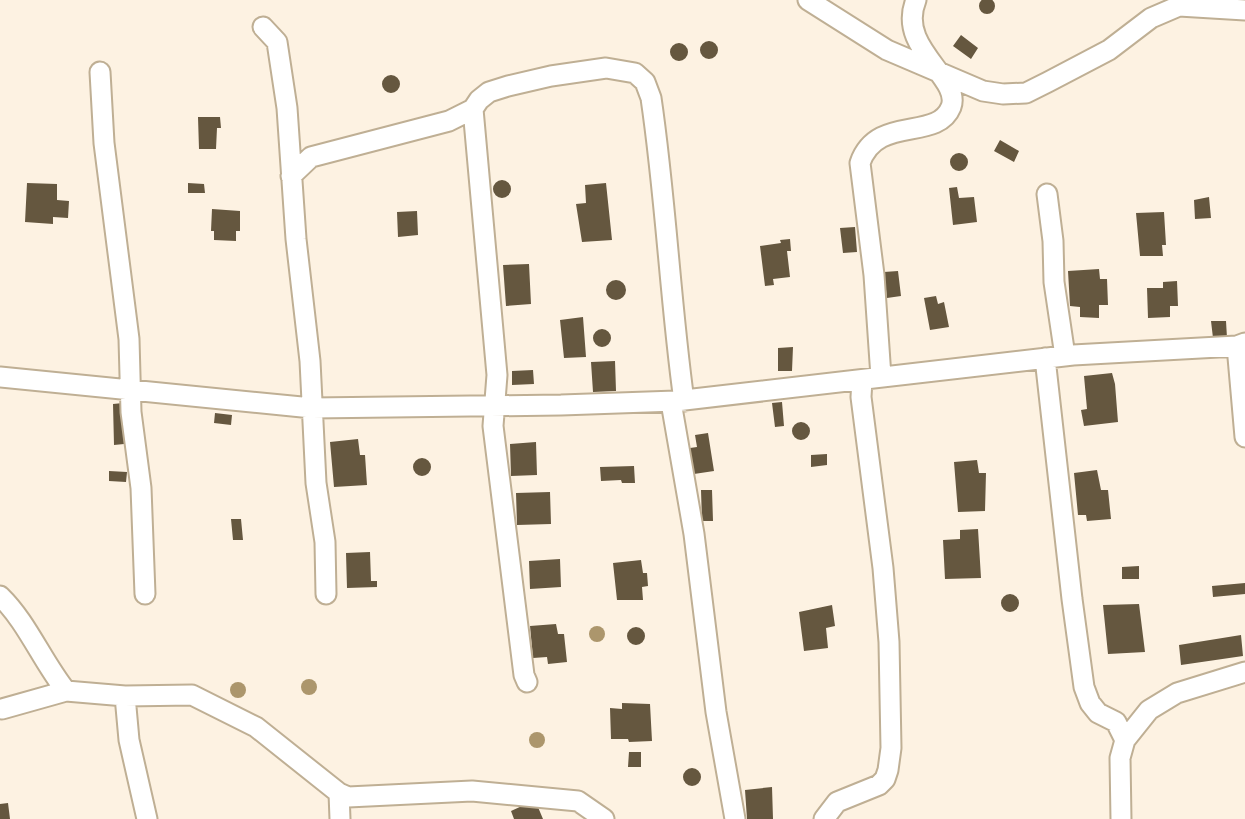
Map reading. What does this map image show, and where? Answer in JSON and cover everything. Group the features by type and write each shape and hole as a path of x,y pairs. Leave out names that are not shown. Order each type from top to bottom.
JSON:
{"street":[{"path":"808,0 887,50 983,91 1003,94 1026,93 1109,50 1151,18 1179,6 1245,10"},
{"path":"824,819 837,802 879,786 886,779 891,748 889,642 880,542 861,397 872,379 874,275 860,163 865,150 887,134 941,119 950,107 952,97 947,83 920,46 912,27 916,0"},
{"path":"263,27 276,42 283,70 296,239 310,361 316,484 325,542 327,594"},
{"path":"291,176 311,157 327,151 381,140 449,121 473,109 489,92 551,76 606,68 635,73 645,82 652,98 659,153 677,401 716,712 735,819"},
{"path":"100,72 104,144 129,339 131,412 141,488 145,594"},
{"path":"473,109 497,375 493,426 527,682"},
{"path":"1048,194 1054,241 1054,282 1065,356"},
{"path":"0,377 312,408 496,406 677,401 1045,358 1241,344 1245,437"},
{"path":"1045,358 1084,687 1090,703 1098,713 1116,722 1125,740"},
{"path":"0,596 66,691"},
{"path":"1122,819 1121,758 1125,740 1149,710 1177,693 1245,672"},
{"path":"2,709 66,691 125,696 192,695 256,727 339,793 348,797 472,791 578,801 604,819"},
{"path":"125,696 129,740 146,819"},
{"path":"339,793 340,819"}],"building":[{"path":"987,-2 993,0 993,12 987,14 981,12 979,6 981,0"},
{"path":"961,35 978,48 971,59 953,46"},
{"path":"709,41 715,44 718,50 715,56 709,59 703,56 700,50 703,44"},
{"path":"679,43 685,46 688,52 685,58 679,61 673,58 670,52 673,46"},
{"path":"391,75 397,78 400,84 397,90 391,93 385,90 382,84 385,78"},
{"path":"198,117 220,117 221,128 217,128 216,149 199,149"},
{"path":"1000,140 1019,151 1014,162 994,151"},
{"path":"959,153 965,156 968,162 965,168 959,171 953,168 950,162 953,156"},
{"path":"502,180 508,183 511,189 508,195 502,198 496,195 493,189 496,183"},
{"path":"27,183 57,184 57,200 69,201 68,218 53,217 53,224 25,222"},
{"path":"188,183 204,184 205,193 188,193"},
{"path":"606,183 612,240 582,242 576,204 586,203 585,185"},
{"path":"957,187 959,198 974,197 977,222 953,225 949,188"},
{"path":"1209,197 1211,218 1195,219 1194,200"},
{"path":"212,209 240,211 240,231 236,231 236,241 214,240 214,231 211,231"},
{"path":"417,211 418,235 398,237 397,212"},
{"path":"1164,212 1166,245 1162,245 1163,256 1140,256 1136,213"},
{"path":"855,227 857,252 843,253 840,228"},
{"path":"790,239 791,251 787,251 790,277 773,279 774,285 765,286 760,246"},
{"path":"529,264 531,304 506,306 503,265"},
{"path":"1099,269 1100,279 1107,279 1108,305 1099,305 1099,318 1080,317 1080,307 1070,306 1068,271"},
{"path":"898,271 901,296 887,298 884,272"},
{"path":"616,280 623,283 626,290 623,297 616,300 609,297 606,290 609,283"},
{"path":"1177,281 1178,306 1170,306 1170,317 1148,318 1147,288 1163,288 1163,282"},
{"path":"936,296 938,304 944,302 949,327 930,330 924,298"},
{"path":"583,317 586,357 564,358 560,320"},
{"path":"1211,321 1226,321 1227,338 1213,338"},
{"path":"602,329 608,332 611,338 608,344 602,347 596,344 593,338 596,332"},
{"path":"793,347 792,371 778,371 778,348"},
{"path":"615,361 616,391 593,392 591,362"},
{"path":"533,370 534,384 512,385 512,371"},
{"path":"1112,373 1118,422 1084,426 1081,410 1087,409 1084,376"},
{"path":"782,402 784,426 775,427 772,403"},
{"path":"123,403 124,444 114,445 113,404"},
{"path":"215,413 232,415 231,425 214,423"},
{"path":"801,422 807,425 810,431 807,437 801,440 795,437 792,431 795,425"},
{"path":"708,433 714,471 694,474 690,448 697,447 695,435"},
{"path":"358,439 360,455 365,455 367,485 334,487 330,442"},
{"path":"536,442 537,475 511,476 510,444"},
{"path":"827,454 827,465 811,467 811,455"},
{"path":"422,458 428,461 431,467 428,473 422,476 416,473 413,467 416,461"},
{"path":"977,460 979,473 986,473 985,511 958,512 954,462"},
{"path":"634,466 635,483 622,483 621,480 601,481 600,467"},
{"path":"1097,470 1101,490 1108,490 1111,519 1087,521 1086,515 1078,515 1074,473"},
{"path":"109,471 127,472 126,482 109,481"},
{"path":"701,490 712,490 713,521 702,521"},
{"path":"550,492 551,524 517,525 516,493"},
{"path":"231,519 241,519 243,540 233,540"},
{"path":"978,529 981,578 945,579 943,540 960,539 960,530"},
{"path":"370,552 371,581 377,581 377,587 347,588 346,553"},
{"path":"560,559 561,587 530,589 529,561"},
{"path":"641,560 643,573 647,573 648,586 642,587 643,600 617,600 613,563"},
{"path":"1139,566 1139,579 1122,579 1122,567"},
{"path":"1245,583 1245,594 1213,597 1212,586"},
{"path":"1010,594 1016,597 1019,603 1016,609 1010,612 1004,609 1001,603 1004,597"},
{"path":"1139,604 1145,652 1108,654 1103,605"},
{"path":"832,605 835,626 826,628 828,648 804,651 799,612"},
{"path":"556,624 558,634 564,634 567,662 548,664 547,657 533,658 530,626"},
{"path":"636,627 642,630 645,636 642,642 636,645 630,642 627,636 630,630"},
{"path":"1241,635 1243,656 1181,665 1179,645"},
{"path":"622,703 650,704 652,741 629,742 628,739 611,739 610,708 622,709"},
{"path":"629,752 641,752 641,767 628,767"},
{"path":"692,768 698,771 701,777 698,783 692,786 686,783 683,777 686,771"},
{"path":"772,787 773,819 747,819 745,790"},
{"path":"535,800 543,819 514,819 511,811"},
{"path":"8,803 10,819 0,819 0,804"}]}
